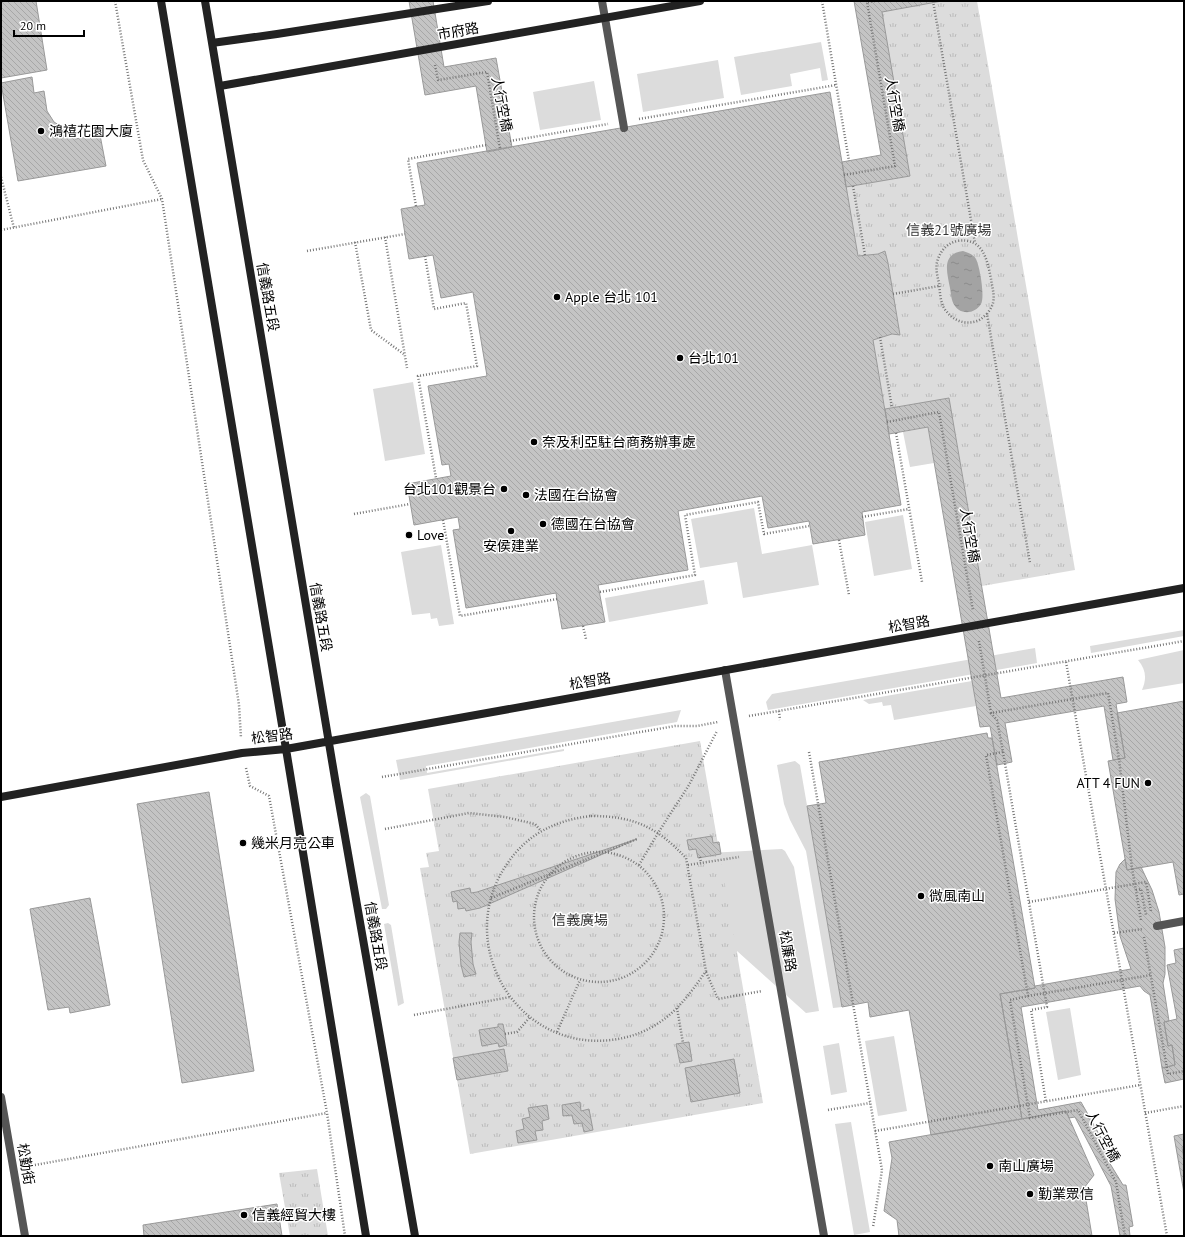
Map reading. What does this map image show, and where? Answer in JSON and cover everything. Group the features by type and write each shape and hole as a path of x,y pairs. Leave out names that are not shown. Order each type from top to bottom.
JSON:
{"main road":[{"path":"161,1 366,1236"},
{"name":"信義路五段","path":"205,1 329,741 415,1236"},
{"name":"市府路","path":"212,43 488,1"},
{"name":"市府路","path":"220,86 700,1"},
{"name":"松智路","path":"1,797 242,753 286,749 1184,588"}],"street":[{"path":"602,1 624,125"},
{"name":"松廉路","path":"725,670 824,1236"},
{"path":"1157,926 1184,921"},
{"name":"松勤街","path":"1,1097 25,1236"}],"path":[{"path":"115,1 143,160 162,199 239,704 242,753 250,786 269,796 326,1113 345,1236"},
{"path":"822,1 849,161"},
{"name":"人行空橋","path":"844,175 895,166 867,2 875,1"},
{"path":"933,1 975,243"},
{"name":"人行空橋","path":"434,59 438,80 487,72 500,149"},
{"path":"510,141 624,125 836,85"},
{"path":"416,206 408,159 486,145"},
{"path":"1,177 14,228"},
{"path":"853,186 865,255"},
{"path":"1,230 162,199"},
{"path":"307,251 405,234"},
{"path":"385,237 408,368"},
{"path":"964,240 975,243 984,251 988,261 993,293 993,304 987,314 978,321 966,323 955,320 946,312 942,302 939,286 936,270 937,259 942,249 952,242 964,240"},
{"path":"355,242 370,330 405,355"},
{"path":"425,256 434,309 466,303 477,366 418,376 436,478"},
{"path":"893,294 939,286"},
{"path":"987,314 1030,563"},
{"path":"880,337 892,408"},
{"name":"人行空橋","path":"886,422 939,412 974,613"},
{"path":"896,433 922,582"},
{"path":"600,592 695,575 685,515 758,502 764,534 809,526"},
{"path":"354,514 410,504"},
{"path":"862,517 909,509"},
{"path":"443,520 460,616 557,599"},
{"path":"839,540 849,595"},
{"path":"583,626 586,639"},
{"path":"978,636 991,713 997,720 1003,752 1047,1007 1030,1010 1046,1102"},
{"path":"382,777 676,726 697,726 1184,641"},
{"path":"1066,662 1167,1236"},
{"path":"991,713 1108,693 1119,759"},
{"path":"779,711 780,720"},
{"path":"639,866 688,785 717,731"},
{"path":"809,752 882,1170 873,1227"},
{"path":"1003,752 986,755 1028,996"},
{"path":"385,829 470,813 505,817 535,824 541,831"},
{"path":"706,971 686,1000 657,1024 640,1033 603,1041 584,1040 566,1036 548,1029 520,1009 500,981 492,964 486,926 488,907 493,889 501,872 512,856 541,831 557,824 574,818 591,816 608,816 626,819 642,824 673,844 686,858 706,971 718,999 762,991"},
{"path":"491,898 638,839"},
{"path":"593,851 605,852 625,857 639,866 651,877 659,892 663,908 664,924 660,940 652,954 641,967 628,976 613,981 596,983 580,980 565,973 552,963 542,950 536,935 533,918 535,902 541,887 549,875 562,862 577,855 593,851"},
{"path":"688,865 739,856"},
{"path":"700,857 701,863"},
{"path":"1029,902 1146,882 1151,914"},
{"path":"1136,890 1141,889 1146,921"},
{"path":"1114,934 1157,926"},
{"name":"人行空橋","path":"1126,1236 1116,1182 1078,1110 1030,1118 1010,1000 1151,975"},
{"path":"557,1032 580,980"},
{"path":"414,1015 510,997"},
{"path":"677,1008 683,1043"},
{"path":"505,1034 517,1032 530,1017"},
{"path":"875,1131 1140,1085"},
{"path":"828,1110 870,1103"},
{"path":"1145,1113 1184,1106"},
{"path":"14,1169 326,1113"}],"green space":[{"name":"信義21號廣場","path":"880,1 977,1 1075,570 982,586 949,398 885,409 873,340 892,334 900,334 885,251 878,254 858,256 846,187 910,176"},
{"path":"821,42 828,80 822,81 820,68 790,74 792,86 741,95 734,57"},
{"path":"718,60 724,98 643,112 637,74"},
{"path":"594,81 601,120 540,130 533,92"},
{"path":"413,382 425,454 385,461 373,389"},
{"path":"928,427 934,463 910,467 903,432"},
{"path":"754,508 762,554 812,545 819,585 743,598 737,562 700,568 691,519"},
{"path":"903,515 912,569 874,576 865,522"},
{"path":"441,545 454,624 439,626 437,618 431,619 430,613 412,615 401,552"},
{"path":"704,580 708,604 609,622 605,598"},
{"path":"1184,630 1184,636 1091,653 1090,646"},
{"path":"1035,648 1037,663 768,710 766,702 772,694"},
{"path":"1184,650 1184,683 1142,690 1145,682 1145,674 1143,667 1138,660"},
{"path":"972,681 976,706 894,720 891,705 883,706 882,702 869,704 863,700"},
{"path":"681,710 677,722 426,766 427,773 564,749 564,751 400,780 396,760"},
{"name":"信義廣場","path":"700,741 763,1103 470,1154 420,868 429,867 426,853 439,851 428,789"},
{"path":"795,761 800,765 842,1007 833,1008 806,851 790,820 784,804 777,765"},
{"path":"706,788 708,790 717,842 713,843 712,836 688,840 689,849 696,849 697,852 690,854 782,849 785,851 794,867 819,1011 806,1013 737,951 738,959 717,962 710,927 687,906 698,968 678,990 668,1000 645,1016 618,1027 591,1029 573,1025 586,988 606,988 625,984 650,968 659,957 669,931 669,902 664,888 658,879 634,858 651,857 656,850 662,856 689,854 668,834"},
{"path":"366,793 370,796 389,905 386,909 382,909 360,797"},
{"path":"388,923 391,925 404,1003 398,1006 384,924"},
{"path":"1070,1008 1081,1075 1058,1080 1046,1012"},
{"path":"894,1036 907,1111 878,1116 865,1041"},
{"path":"839,1043 847,1092 831,1095 823,1046"},
{"path":"851,1122 870,1232 854,1235 835,1124"},
{"path":"317,1169 328,1236 290,1236 279,1173"}],"water":[{"path":"963,251 975,257 978,263 982,289 981,304 975,310 968,312 961,311 954,304 951,297 947,270 948,260 951,256"}],"building":[{"path":"1,1 36,1 47,70 1,78"},
{"path":"409,1 433,1 444,67 496,58 512,147 487,152 476,86 425,95"},
{"path":"854,1 942,1 882,12 910,176 846,187 842,162 881,155"},
{"name":"鴻禧花園大廈","path":"32,77 34,93 44,91 47,111 54,122 62,127 72,125 75,139 100,135 106,166 18,181 1,83"},
{"name":"台北101","path":"830,92 858,256 878,254 885,251 888,263 900,335 892,334 873,340 901,505 862,512 865,535 813,544 809,521 768,528 762,496 678,511 688,570 598,585 605,622 562,629 556,593 466,608 453,530 460,529 458,517 414,525 407,484 451,476 449,464 442,465 428,386 487,376 473,292 441,298 433,255 409,259 401,209 425,205 417,163"},
{"path":"949,398 1001,698 1123,677 1127,702 1116,704 1125,758 1113,760 1104,706 1005,723 1012,762 997,765 990,726 980,727 928,427 889,434 885,409"},
{"name":"ATT 4 FUN","path":"1184,701 1184,894 1179,895 1173,862 1127,870 1108,761 1125,758 1117,713"},
{"name":"微風南山","path":"987,733 988,738 992,738 1035,988 1000,994 1022,1119 931,1135 909,1010 870,1017 868,1002 842,1007 807,806 826,803 819,762"},
{"path":"209,792 254,1071 182,1083 137,804"},
{"path":"712,836 713,843 719,842 721,854 698,858 696,849 689,850 687,840"},
{"path":"637,839 480,908 466,911 465,908 458,909 457,901 453,902 451,892 470,888 471,893 477,892"},
{"path":"1125,859 1127,870 1141,867 1152,890 1159,912 1165,947 1165,974 1163,983 1169,1021 1164,1022 1168,1046 1172,1045 1175,1065 1162,1068 1150,995 1140,986 1021,1007 1038,1110 1081,1102 1113,1159 1109,1162 1123,1185 1126,1185 1133,1226 1129,1227 1130,1236 1120,1236 1111,1186 1075,1117 1069,1118 1066,1111 1022,1119 1000,994 1035,988 1035,986 1131,969 1120,936 1115,899 1116,872 1120,864"},
{"path":"90,898 110,1005 70,1013 69,1007 48,1010 30,909"},
{"path":"460,933 472,933 471,942 473,964 476,974 464,977 461,965 459,942"},
{"path":"1184,948 1184,1079 1165,1083 1162,1068 1175,1065 1172,1045 1168,1046 1164,1022 1177,1019 1167,965 1176,963 1174,950"},
{"path":"498,1024 503,1024 507,1045 499,1047 498,1043 482,1046 479,1030 498,1027"},
{"path":"689,1042 692,1061 680,1063 676,1044"},
{"path":"504,1049 508,1071 457,1080 453,1058"},
{"path":"734,1059 740,1093 691,1102 685,1068"},
{"path":"580,1102 581,1111 589,1109 593,1130 584,1132 582,1123 574,1124 572,1115 563,1116 562,1105"},
{"path":"547,1105 549,1119 542,1121 543,1130 535,1131 537,1140 518,1143 516,1131 524,1129 522,1119 530,1117 528,1108"},
{"name":"南山廣場","path":"1066,1111 1094,1175 1084,1188 1092,1236 899,1236 897,1220 884,1211 892,1158 889,1142"},
{"path":"1184,1134 1184,1147 1182,1147 1184,1159 1184,1193 1174,1136"},
{"name":"信義經貿大樓","path":"277,1204 282,1236 144,1236 143,1225"}],"place":[{"name":"鴻禧花園大廈","path":"41,131"},
{"name":"Apple 台北 101","path":"557,297"},
{"name":"台北101","path":"680,358"},
{"name":"奈及利亞駐台商務辦事處","path":"534,442"},
{"name":"台北101觀景台","path":"504,489"},
{"name":"法國在台協會","path":"526,495"},
{"name":"德國在台協會","path":"543,524"},
{"name":"安侯建業","path":"511,531"},
{"name":"Love","path":"409,535"},
{"name":"ATT 4 FUN","path":"1148,783"},
{"name":"幾米月亮公車","path":"243,843"},
{"name":"微風南山","path":"921,896"},
{"name":"南山廣場","path":"990,1166"},
{"name":"勤業眾信","path":"1030,1194"},
{"name":"信義經貿大樓","path":"244,1215"}]}
